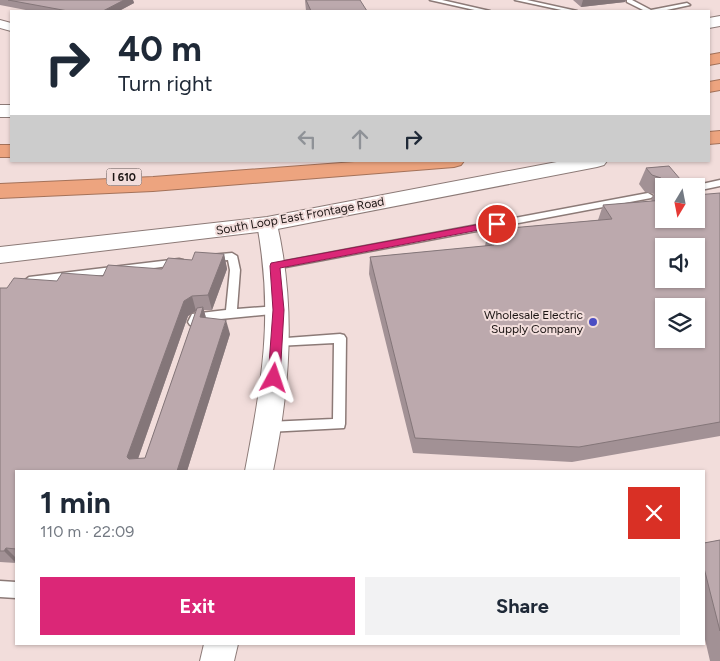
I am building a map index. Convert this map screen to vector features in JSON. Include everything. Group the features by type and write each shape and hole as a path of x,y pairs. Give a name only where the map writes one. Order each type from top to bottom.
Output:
{"highway":[{"name":"I 610","path":"0,190 167,173 241,162"},
{"path":"0,190 153,184 441,162"}],"main road":[{"name":"South Loop East Frontage Road","path":"0,255 268,224 592,162"}],"street":[{"path":"259,470 268,427 277,342 278,310 275,266 268,224"},
{"path":"217,661 221,645"}],"lane":[{"path":"433,0 482,10"},
{"path":"518,0 569,10"},
{"path":"629,1 647,10"},
{"path":"660,10 687,5"},
{"path":"705,186 720,183"},
{"path":"275,266 648,196"},
{"path":"22,282 232,256 236,270 231,313"},
{"path":"190,334 196,317 278,310"},
{"path":"268,427 339,424 340,338 277,342"},
{"path":"0,589 15,590"}],"building":[{"path":"8,0 124,0 105,10 63,10"},
{"path":"306,0 360,0 366,10 311,10"},
{"path":"669,166 679,178 661,178 652,175 646,168"},
{"path":"720,193 720,422 579,447 415,438 370,257 494,245 488,230 612,219 603,205 655,201 655,228 705,228 705,194"},
{"path":"195,252 224,254 208,295 192,296 184,301 127,457 129,459 145,458 197,308 203,307 200,317 226,320 177,470 15,470 15,549 6,548 4,551 0,551 0,288 7,288 14,278 57,281 62,273 103,276 108,265 162,269 168,258 192,260"},
{"path":"720,540 720,631 705,572 705,543"}],"place":[{"name":"Wholesale Electric Supply Company","path":"593,322"}],"route":[{"path":"274,378 278,310 275,266 497,224"}]}
